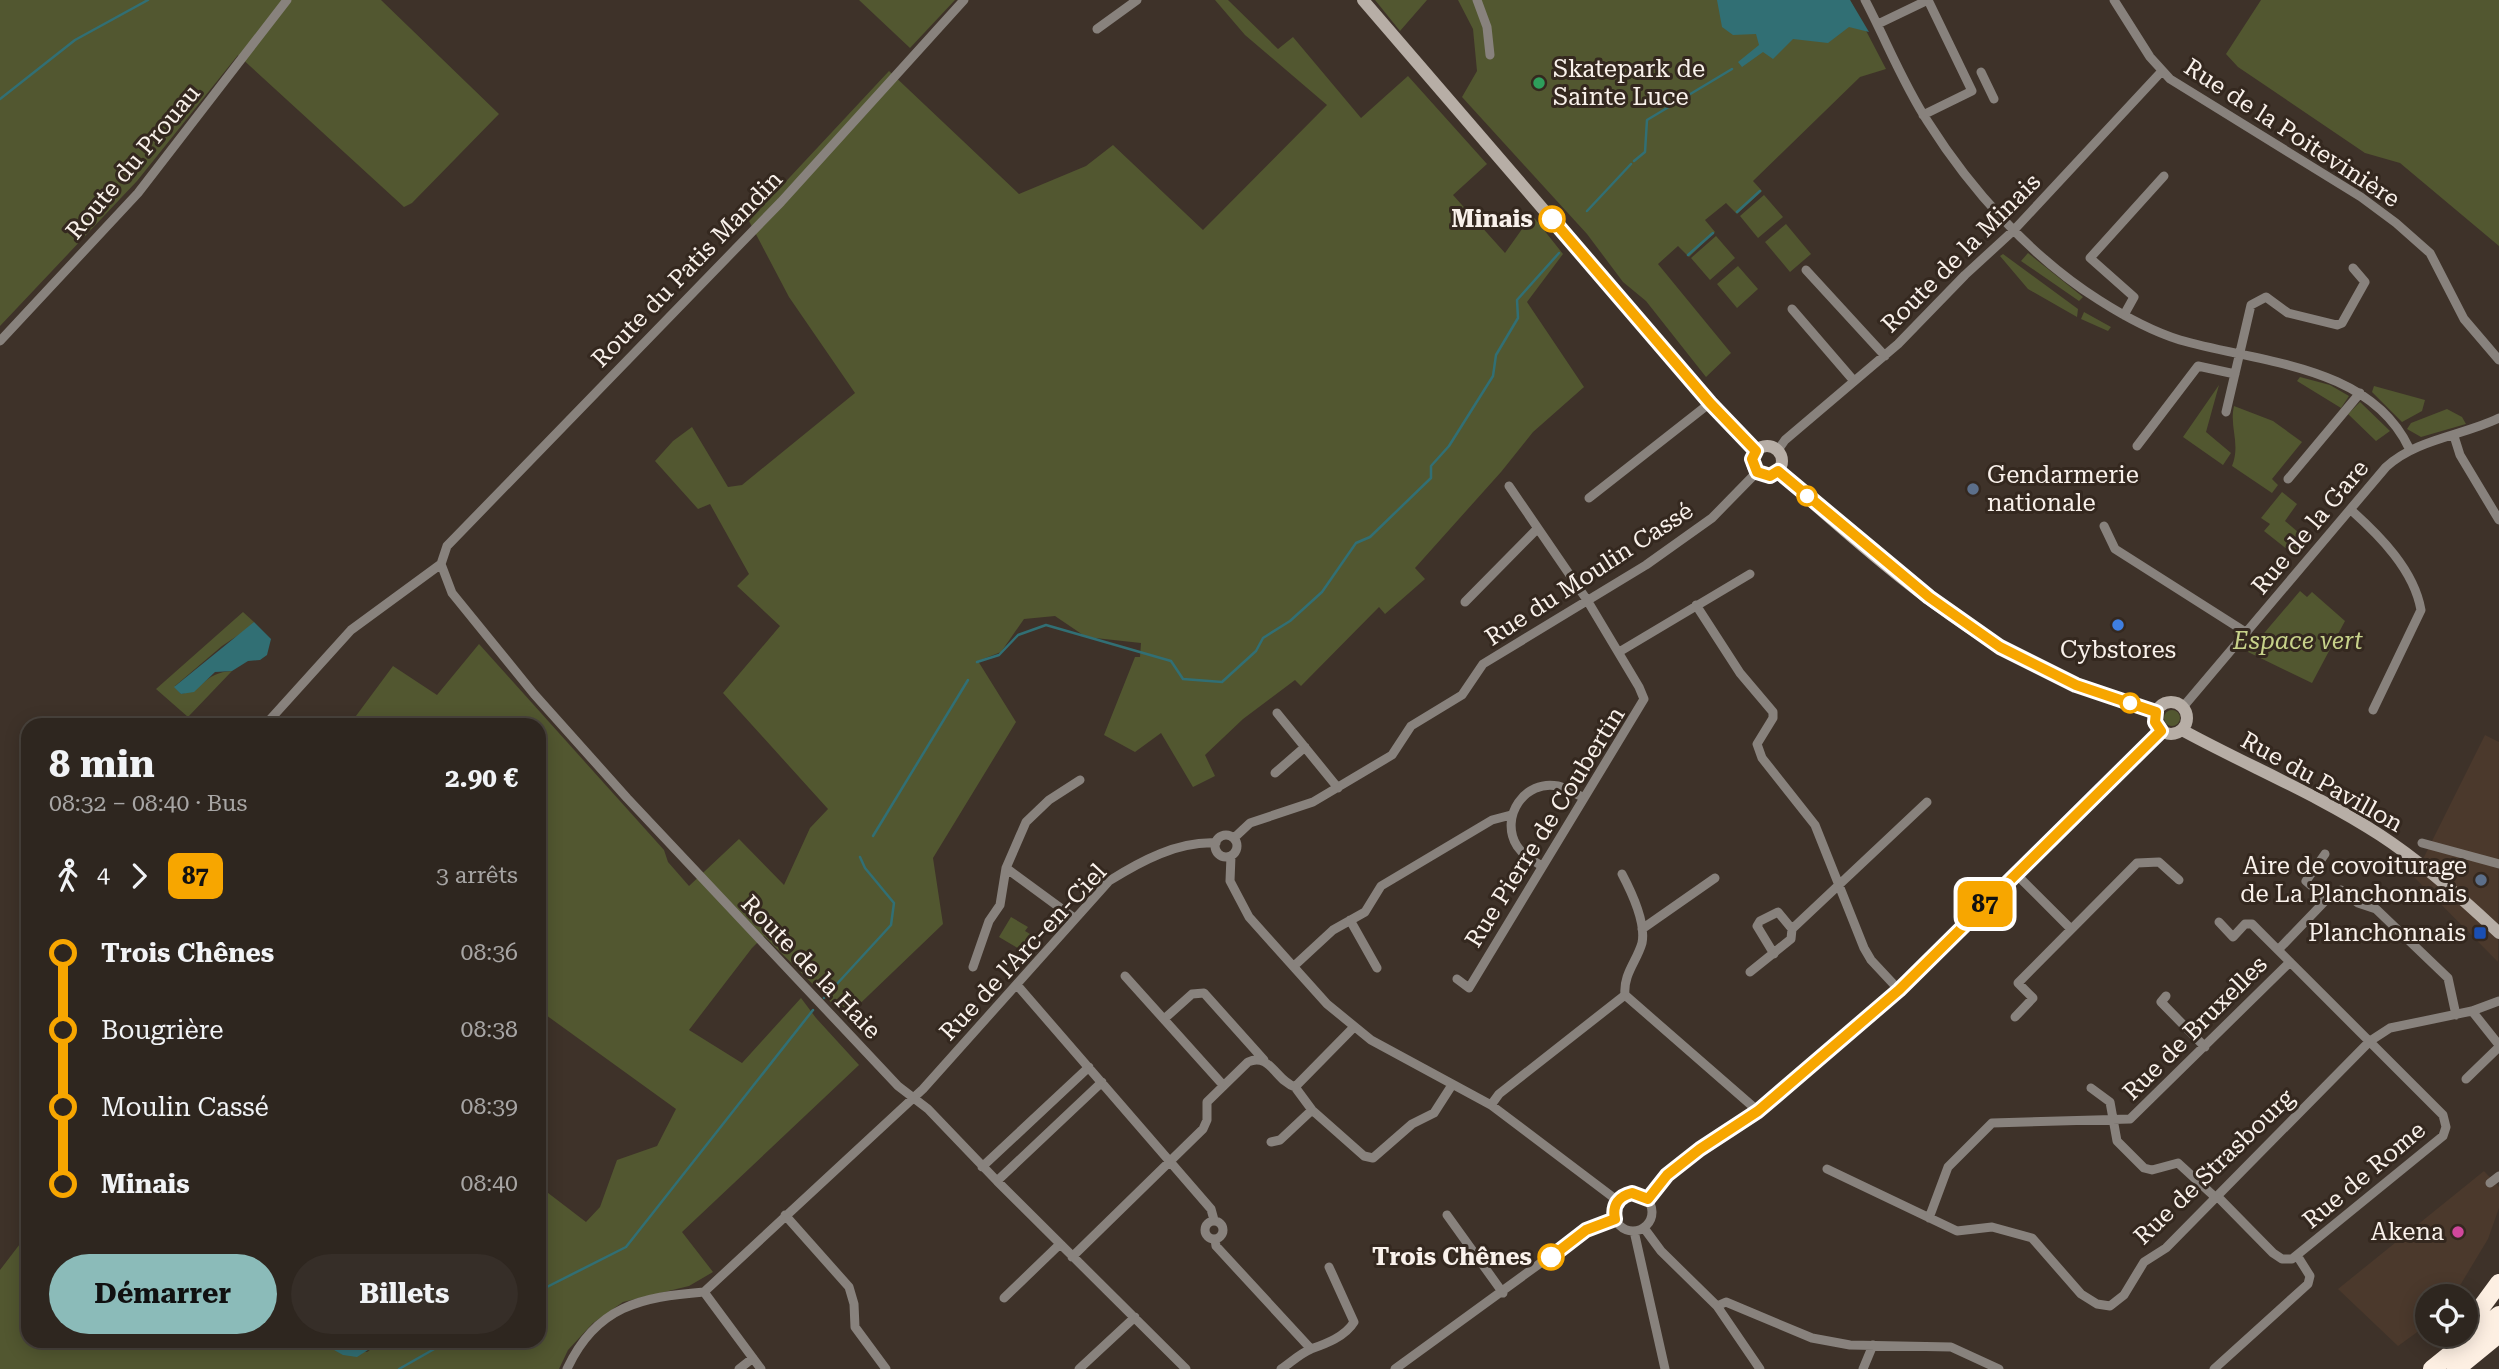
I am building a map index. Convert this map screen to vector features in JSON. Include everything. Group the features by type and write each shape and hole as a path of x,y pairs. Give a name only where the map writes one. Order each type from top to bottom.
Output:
{"highway":[{"path":"2478,1312 2499,1283"},
{"path":"2432,1369 2499,1315"},
{"path":"2456,1369 2499,1334"},
{"path":"2419,1369 2444,1347"}],"street":[{"name":"Route du Prouau","path":"0,341 138,193 286,0"},
{"name":"Route du Patis Mandin","path":"441,564 447,546 771,211 964,0"},
{"path":"1097,29 1137,0"},
{"path":"1363,0 1710,403 1756,451"},
{"path":"1477,0 1487,27 1490,55"},
{"path":"1865,0 1923,115 1950,156 2014,230 2072,280 2124,315 2177,339 2327,377 2360,393 2395,423 2409,449"},
{"path":"1878,24 1928,0 1972,91"},
{"path":"2114,0 2162,71"},
{"name":"Route de la Minais","path":"1778,450 1785,440 1885,356 2014,230 2162,71"},
{"name":"Rue de la Poitevinière","path":"2162,71 2361,197 2396,223 2430,253 2464,319 2499,360"},
{"path":"1981,72 1994,99"},
{"path":"1923,115 1987,85"},
{"path":"2124,315 2134,297 2090,258 2164,176"},
{"path":"2226,412 2251,305 2266,297 2288,313 2337,325 2342,323 2365,282 2353,268"},
{"path":"1806,270 1885,356"},
{"path":"1792,309 1854,381"},
{"path":"2137,446 2198,366 2235,374"},
{"path":"2288,479 2360,393"},
{"path":"1589,498 1710,403"},
{"name":"Rue de la Gare","path":"2183,707 2386,467 2409,449 2454,436 2499,418"},
{"path":"2454,436 2460,455 2499,520"},
{"path":"1765,446 1778,450 1782,463 1778,471 1770,476 1757,472 1752,459 1756,451 1765,446"},
{"path":"1778,471 1929,597 2000,647 2076,685 2156,712"},
{"name":"Rue du Moulin Cassé","path":"1234,838 1250,823 1313,802 1392,755 1412,726 1462,695 1483,664 1642,568 1712,518 1757,472"},
{"name":"Rue Pierre de Coubertin","path":"1457,979 1469,988 1583,797 1643,704 1642,692 1619,652 1509,486"},
{"path":"2351,510 2383,538 2418,597 2421,610 2373,710"},
{"path":"2104,526 2115,549 2247,633"},
{"path":"1465,602 1537,529"},
{"path":"271,718 351,630 441,564"},
{"name":"Route de la Haie","path":"441,564 452,593 534,694 740,922 913,1099 928,1109 982,1167 1186,1369"},
{"path":"1619,652 1750,575"},
{"path":"1696,605 1740,673 1773,712 1773,718 1757,744 1762,758 1815,825 1871,960 1899,990"},
{"path":"2170,702 2183,707 2187,721 2182,730 2169,735 2161,731 2155,722 2156,712 2162,705 2170,702"},
{"path":"1277,713 1338,788"},
{"name":"Rue du Pavillon","path":"2182,730 2281,779 2377,832 2428,870 2499,933"},
{"path":"1648,1199 1667,1175 1758,1111 1899,990 2161,731"},
{"path":"1275,773 1306,747"},
{"path":"973,967 989,921 1000,905 1006,868 1026,822 1049,800 1080,780"},
{"path":"1542,866 1518,848 1512,835 1511,815 1520,799 1545,785 1559,786 1583,797"},
{"path":"1791,929 1927,802"},
{"path":"1294,966 1333,930 1365,912 1381,886 1492,820 1511,815"},
{"path":"1231,856 1220,855 1216,843 1223,836 1234,838 1237,848 1231,856 1228,873 1236,895 1249,916 1327,1004 1354,1027 1409,1063 1491,1105 1618,1201"},
{"name":"Rue de l'Arc-en-Ciel","path":"704,1293 913,1099 1109,881 1130,867 1194,842 1216,843"},
{"path":"2422,843 2499,864"},
{"path":"2325,854 2306,880 2327,899"},
{"path":"2015,1017 2034,998 2018,983 2137,863 2159,862 2179,880"},
{"path":"1006,868 1074,918"},
{"path":"1622,874 1642,929 1642,943 1624,984 1625,995 1758,1111"},
{"path":"2016,874 2071,929"},
{"path":"1642,929 1715,878"},
{"path":"2278,950 2327,899 2341,890 2358,903 2376,909 2448,978 2455,1015"},
{"path":"1750,972 1774,954 1791,939 1791,929 1778,912 1760,920 1757,926 1774,954"},
{"path":"1350,920 1377,968"},
{"path":"2219,922 2232,937 2245,924 2252,924 2370,1041"},
{"name":"Rue de Bruxelles","path":"1929,1217 1948,1167 1992,1123 2130,1119 2290,962"},
{"path":"1125,976 1223,1085"},
{"path":"1017,985 1211,1209 1214,1220 1208,1222 1205,1230 1207,1236 1215,1239 1216,1246 1311,1349"},
{"path":"1164,1019 1192,994 1205,993 1285,1082 1295,1087 1312,1110 1364,1156 1373,1158 1412,1124 1434,1113 1452,1085"},
{"path":"1491,1105 1499,1094 1625,995"},
{"path":"2166,996 2161,1002 2205,1047"},
{"name":"Rue de Strasbourg","path":"1929,1217 1957,1231 1992,1227 2032,1238 2081,1294 2097,1304 2110,1306 2124,1295 2144,1262 2165,1248 2370,1041 2390,1028 2472,1011 2499,1001"},
{"path":"2466,1079 2499,1046 2472,1011"},
{"path":"1295,1087 1354,1027"},
{"name":"Rue de Rome","path":"2113,1120 2117,1141 2144,1168 2152,1170 2178,1163 2273,1253 2282,1259 2298,1257 2443,1136 2446,1126 2443,1115 2370,1041"},
{"path":"1072,1257 1203,1129 1207,1120 1207,1102 1223,1085 1248,1062 1256,1059 1265,1061"},
{"path":"982,1167 1089,1067"},
{"path":"996,1181 1102,1082"},
{"path":"2091,1088 2110,1102 2113,1120"},
{"path":"1271,1142 1280,1140 1312,1110"},
{"path":"1827,1169 1929,1217"},
{"path":"2490,1182 2499,1175"},
{"path":"1618,1201 1632,1193 1648,1199"},
{"path":"1615,1219 1622,1227 1634,1231 1644,1228 1652,1215 1648,1199"},
{"path":"1615,1219 1618,1201"},
{"path":"786,1215 849,1287 854,1304 855,1327 886,1369"},
{"path":"1447,1215 1503,1293"},
{"path":"1395,1369 1586,1230 1615,1219"},
{"path":"1644,1228 1661,1251 1717,1306 1760,1369"},
{"path":"1634,1231 1665,1369"},
{"path":"1004,1298 1060,1244"},
{"path":"2214,1369 2308,1284 2310,1276 2298,1257"},
{"path":"1281,1369 1311,1349 1319,1348 1350,1328 1354,1322 1329,1267"},
{"path":"567,1369 591,1330 618,1310 645,1299 704,1293 761,1369"},
{"path":"1717,1306 1726,1302 1812,1338 1850,1345 1951,1347 2000,1369"},
{"path":"1079,1369 1135,1317"},
{"path":"1863,1369 1873,1345"},
{"path":"739,1369 753,1358"}],"shaded area":[{"path":"2485,735 2499,742 2498,962 2414,877"},
{"path":"2484,1171 2499,1187 2499,1208 2488,1239 2461,1284 2415,1284 2415,1334 2398,1346 2338,1289"}],"green space":[{"path":"0,0 381,0 499,114 412,203 404,207 238,55 137,181 0,326"},
{"path":"859,0 955,0 910,48"},
{"path":"1215,0 1228,0 1278,49 1293,37 1361,118 1408,76 1487,164 1453,195 1505,253 1532,215 1563,254 1527,302 1584,387 1533,432 1415,568 1425,579 1385,614 1379,607 1301,686 1295,680 1243,719 1205,755 1215,776 1193,787 1161,733 1135,752 1104,735 1135,657 1140,657 1141,643 1086,637 1055,616 1024,619 1001,652 978,661 1016,722 933,858 943,924 846,1017 764,936 689,1030 742,1063 801,998 859,1065 682,1232 713,1272 689,1286 623,1302 593,1323 568,1350 559,1369 0,1369 0,1270 21,1243 21,1348 349,1348 367,1352 372,1348 546,1348 546,1191 586,1222 600,1207 617,1160 657,1146 676,1109 546,1015 546,719 664,850 668,862 689,886 739,839 784,885 810,828 828,809 723,693 780,626 737,586 749,574 710,504 698,509 655,461 673,441 692,427 728,487 742,485 855,393 789,297 749,221 889,71 1019,194 1086,166 1113,145 1203,230 1327,105 1245,35"},
{"path":"1375,0 1427,0 1400,31"},
{"path":"1458,0 1850,0 1886,69 1860,77 1753,181 1762,191 1737,214 1726,203 1705,220 1715,232 1689,257 1678,246 1658,264 1731,353 1706,377 1646,301 1623,282 1587,234 1462,97 1477,71 1473,29"},
{"path":"2261,0 2499,0 2499,246 2400,163 2365,153 2238,67 2226,54"},
{"path":"1764,195 1783,217 1758,238 1740,216"},
{"path":"1786,224 1811,254 1790,272 1765,242"},
{"path":"1716,236 1735,258 1710,280 1691,258"},
{"path":"2028,253 2083,297 2079,301 2021,261"},
{"path":"2003,254 2078,309 2077,317 2028,289 2000,256"},
{"path":"1738,266 1758,289 1737,308 1717,284"},
{"path":"2084,312 2111,327 2108,331 2081,319"},
{"path":"2300,377 2330,385 2349,396 2341,408 2297,381"},
{"path":"2219,385 2206,432 2231,453 2223,465 2183,437"},
{"path":"2374,386 2425,400 2422,411 2402,422 2372,392"},
{"path":"2360,402 2390,431 2376,441 2348,414"},
{"path":"2234,406 2273,421 2302,442 2272,479 2278,485 2272,493 2232,466 2235,450"},
{"path":"2447,409 2462,417 2466,424 2421,437 2407,429 2411,423"},
{"path":"2282,492 2297,504 2285,521 2306,539 2293,554 2264,531 2270,524 2261,518"},
{"name":"Espace vert","path":"2300,591 2307,597 2312,592 2345,621 2312,683 2248,652"},
{"path":"243,612 254,622 252,626 222,646 175,686 181,694 189,692 215,675 232,671 188,717 156,689"},
{"path":"479,644 545,718 354,718 393,666 437,695"},
{"path":"2172,710 2178,712 2178,724 2172,726 2166,724 2164,718 2166,712"},
{"path":"1011,917 1028,927 1025,931 1030,934 1021,950 999,937"}],"water":[{"path":"1717,0 1850,0 1869,32 1849,27 1828,43 1793,39 1773,59 1763,52 1742,67 1738,62 1759,45 1756,34 1733,35 1722,27"},
{"path":"254,622 271,639 267,655 260,660 248,661 232,671 215,672 194,692 181,694 174,687"},
{"path":"330,1348 371,1348 357,1357 343,1355"}],"waterway":[{"path":"0,99 75,40 148,0"},
{"path":"1634,161 1645,152 1647,120 1732,69"},
{"path":"1587,211 1631,164"},
{"path":"1737,212 1760,191"},
{"path":"1688,255 1713,233"},
{"path":"977,662 999,655 1018,635 1046,625 1171,661 1183,679 1222,682 1256,651 1263,638 1290,621 1322,592 1356,543 1370,537 1431,478 1431,466 1449,446 1493,376 1496,355 1518,318 1517,300 1559,253"},
{"path":"873,836 968,680"},
{"path":"824,998 891,925 894,903 865,868 860,857"},
{"path":"546,1287 626,1247 813,1010"},
{"path":"399,1369 436,1348"}],"bus line":[{"name":"87","path":"1551,1257 1586,1230 1615,1219 1616,1203 1626,1194 1643,1195 1648,1199 1667,1175 1700,1149 1758,1111 1899,990 2161,731 2155,722 2156,712 2076,685 2028,663 1978,633 1892,568 1778,471 1770,476 1760,475 1754,468 1752,459 1756,451 1710,403 1552,219"}],"place":[{"name":"Skatepark de Sainte Luce","path":"1539,83"},
{"name":"Minais","path":"1552,219"},
{"name":"Gendarmerie nationale","path":"1973,489"},
{"name":"Cybstores","path":"2118,625"},
{"name":"Aire de covoiturage de La Planchonnais","path":"2481,880"},
{"name":"Planchonnais","path":"2480,933"},
{"name":"Akena","path":"2458,1232"},
{"name":"Trois Chênes","path":"1551,1257"}]}
